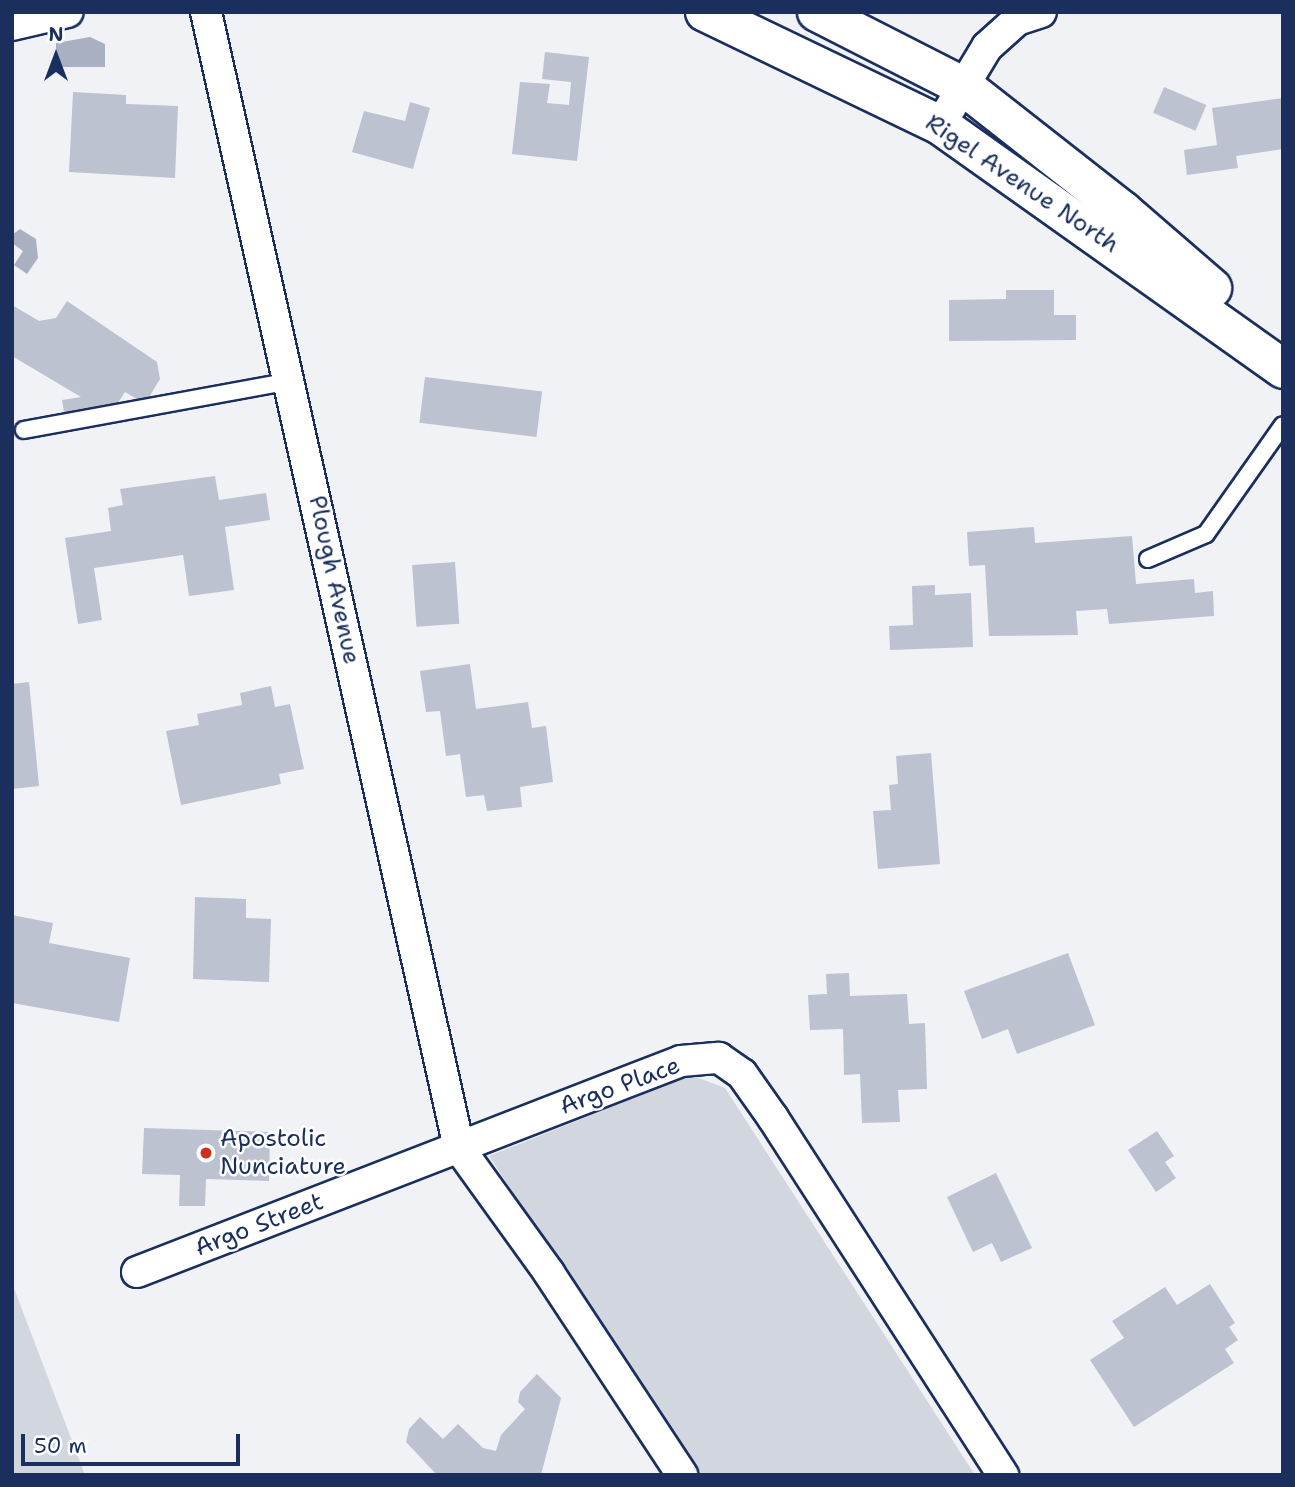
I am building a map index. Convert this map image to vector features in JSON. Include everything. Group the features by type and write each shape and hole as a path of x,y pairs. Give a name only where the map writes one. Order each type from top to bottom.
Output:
{"main road":[{"name":"Rigel Avenue North","path":"705,12 759,19 838,75 940,125 1283,369"},
{"path":"800,12 806,36 838,75"},
{"name":"Rigel Avenue North","path":"817,12 966,88 1283,344"}],"street":[{"path":"12,25 68,12"},
{"name":"Plough Avenue","path":"206,12 291,382 459,1148"},
{"path":"940,125 966,88 987,47 1017,20 1041,12"},
{"name":"Argo Place","path":"459,1148 681,1061 719,1058 729,1064 773,1118 1003,1475"},
{"path":"459,1148 549,1273 682,1475"},
{"name":"Argo Street","path":"137,1272 459,1148"}],"lane":[{"path":"24,430 291,382"},
{"path":"1148,559 1206,534 1283,425"}],"shaded area":[{"path":"691,1075 725,1088 975,1475 697,1475 489,1156"},
{"path":"12,1283 85,1475 12,1475"}],"water":[{"path":"90,37 105,44 105,67 56,67 56,43"},
{"path":"20,229 36,239 38,258 27,274 14,265 23,251 12,243 12,235"}],"building":[{"path":"545,52 589,57 577,161 512,154 520,82 550,84 547,103 569,105 571,82 542,79"},
{"path":"1164,87 1206,105 1195,131 1153,113"},
{"path":"73,92 126,95 126,104 178,106 175,178 69,172"},
{"path":"1283,98 1283,149 1236,156 1238,168 1187,175 1184,150 1217,145 1212,108"},
{"path":"410,102 430,108 413,169 352,152 364,111 405,121"},
{"path":"1006,290 1054,290 1054,315 1076,315 1076,340 949,341 949,300 1006,299"},
{"path":"67,301 157,362 160,379 145,404 125,392 112,412 65,419 62,400 81,397 12,356 12,305 39,321 56,318"},
{"path":"425,377 542,391 537,437 419,423"},
{"path":"215,476 219,500 266,493 270,520 225,527 234,590 189,596 183,555 94,568 102,620 78,624 65,538 111,531 108,508 123,505 120,489"},
{"path":"1034,527 1035,543 1132,536 1136,584 1194,579 1195,593 1213,591 1214,616 1109,624 1107,609 1076,611 1078,635 989,636 985,565 969,566 967,532"},
{"path":"455,562 459,624 416,627 412,565"},
{"path":"935,585 935,595 971,593 973,647 890,650 889,626 913,625 912,586"},
{"path":"470,664 476,709 528,702 532,728 546,726 553,782 520,787 522,807 487,811 484,795 466,797 460,754 446,756 440,711 426,712 420,671"},
{"path":"29,682 39,786 12,789 12,684"},
{"path":"271,686 275,707 290,704 304,769 279,774 281,784 181,805 166,731 199,725 197,714 242,705 240,693"},
{"path":"931,753 940,864 878,869 873,811 891,810 889,785 898,784 896,756"},
{"path":"195,897 246,899 246,918 271,919 269,982 193,979"},
{"path":"12,915 53,923 49,943 130,958 119,1022 12,1003"},
{"path":"1068,953 1095,1025 1017,1054 1008,1029 982,1039 964,991"},
{"path":"849,973 850,996 907,994 909,1024 925,1023 927,1089 898,1090 900,1122 862,1123 860,1074 844,1075 843,1029 810,1030 808,995 827,994 826,974"},
{"name":"Apostolic Nunciature","path":"144,1128 270,1132 269,1181 206,1179 205,1206 179,1206 180,1175 142,1174"},
{"path":"1157,1131 1174,1156 1165,1162 1176,1178 1156,1192 1128,1150"},
{"path":"996,1173 1032,1248 1001,1262 992,1243 973,1252 947,1197"},
{"path":"1210,1284 1235,1323 1229,1327 1238,1340 1225,1349 1234,1363 1134,1427 1090,1360 1124,1338 1112,1321 1165,1287 1177,1305"},
{"path":"537,1374 561,1398 541,1475 437,1475 406,1442 409,1429 420,1417 443,1439 458,1424 483,1448 496,1451 501,1435 525,1409 518,1402 520,1392"}],"place":[{"name":"Apostolic Nunciature","path":"206,1153"}]}
